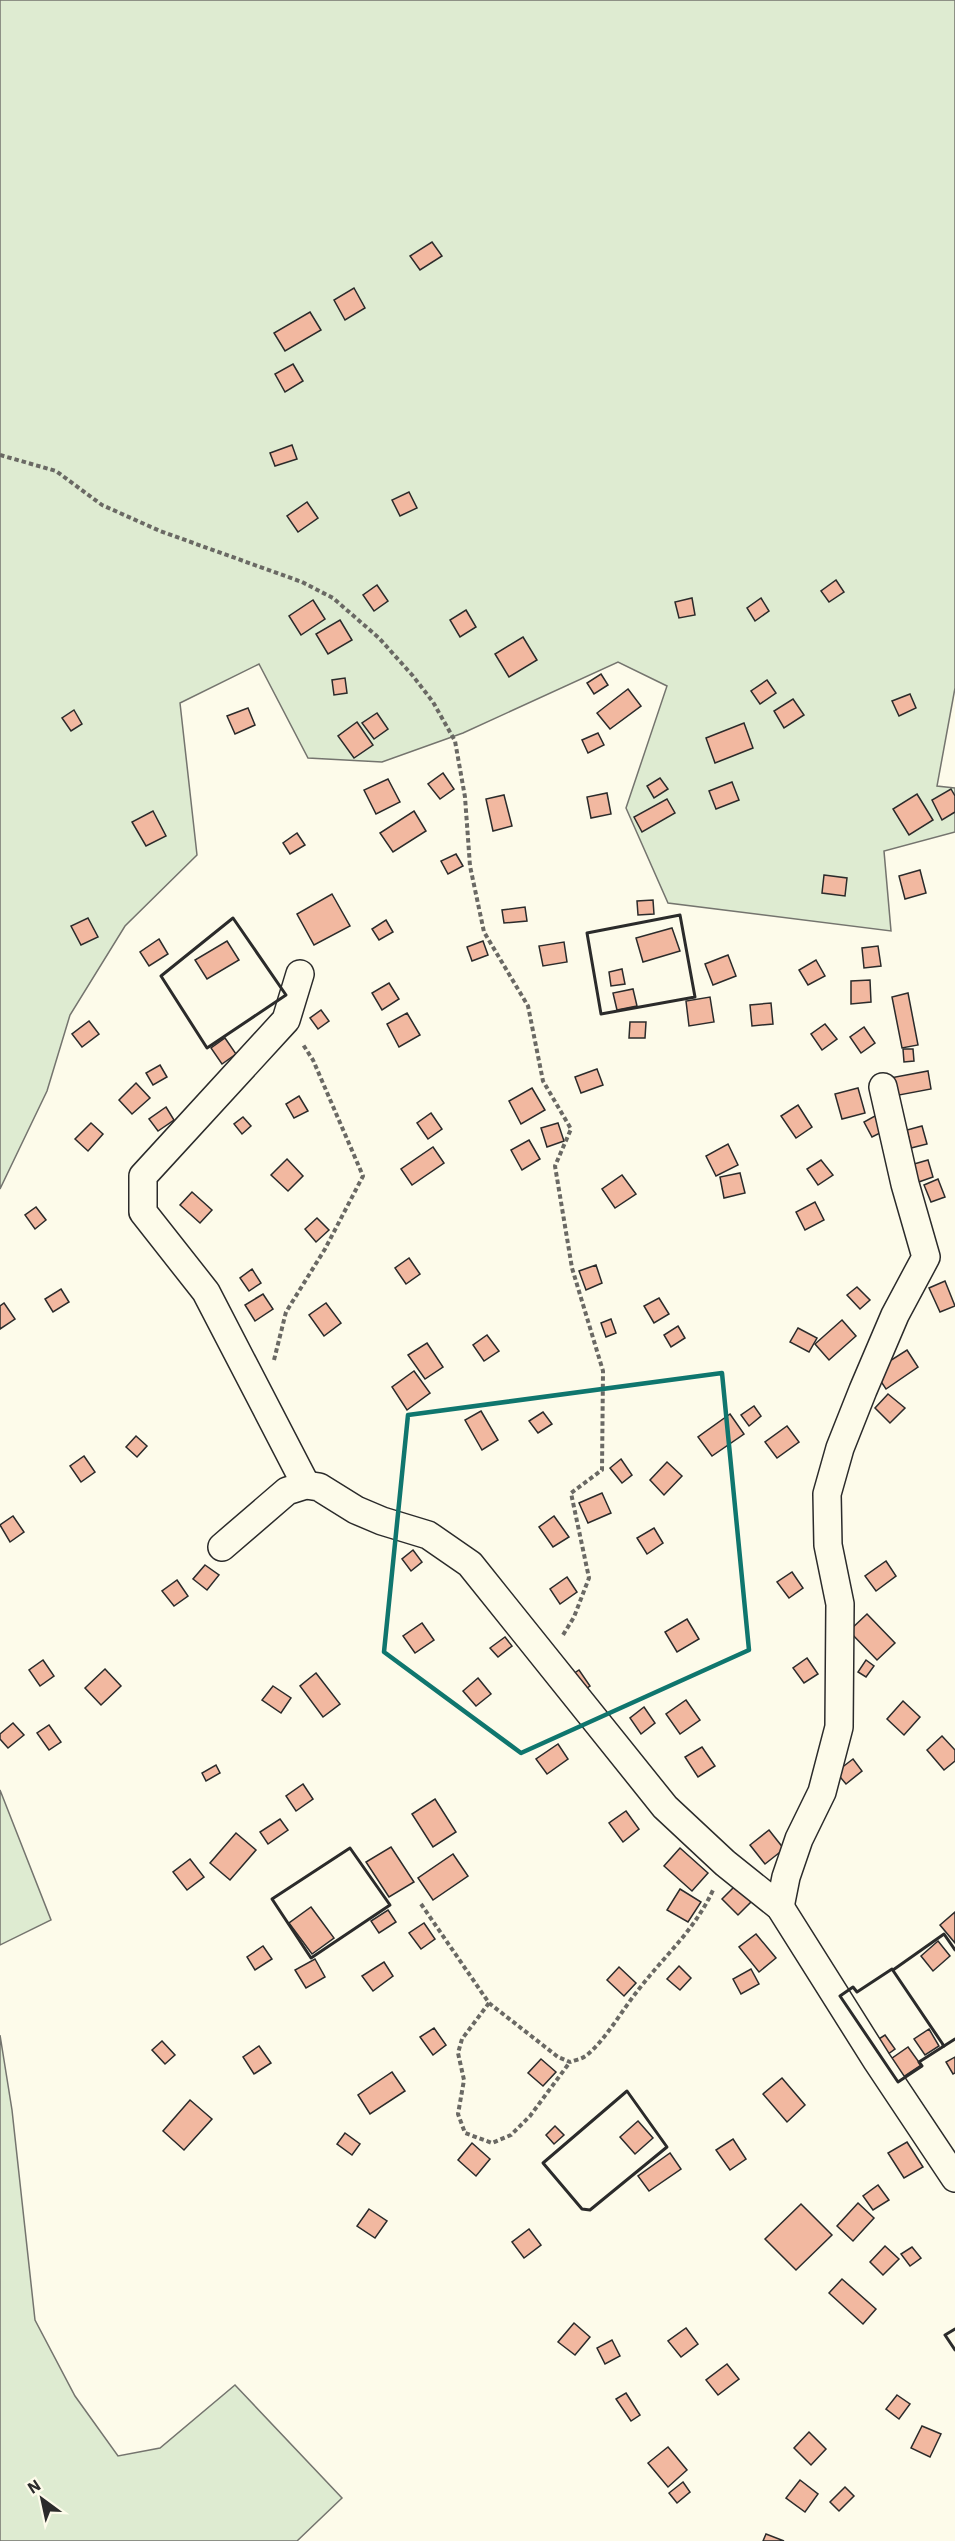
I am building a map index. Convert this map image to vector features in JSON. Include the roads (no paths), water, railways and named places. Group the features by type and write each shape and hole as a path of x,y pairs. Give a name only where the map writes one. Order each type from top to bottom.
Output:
{"street":[{"path":"300,974 286,1020 143,1176 143,1212 206,1292 306,1485"},
{"path":"780,1907 786,1877 799,1839 822,1792 839,1727 840,1604 828,1545 827,1494 840,1448 863,1390 896,1315 926,1257 905,1184 883,1087"},
{"path":"222,1547 287,1491 306,1485 319,1487 356,1510 382,1521 428,1535 470,1564 664,1807 725,1863 780,1907 877,2061 955,2178"}]}
